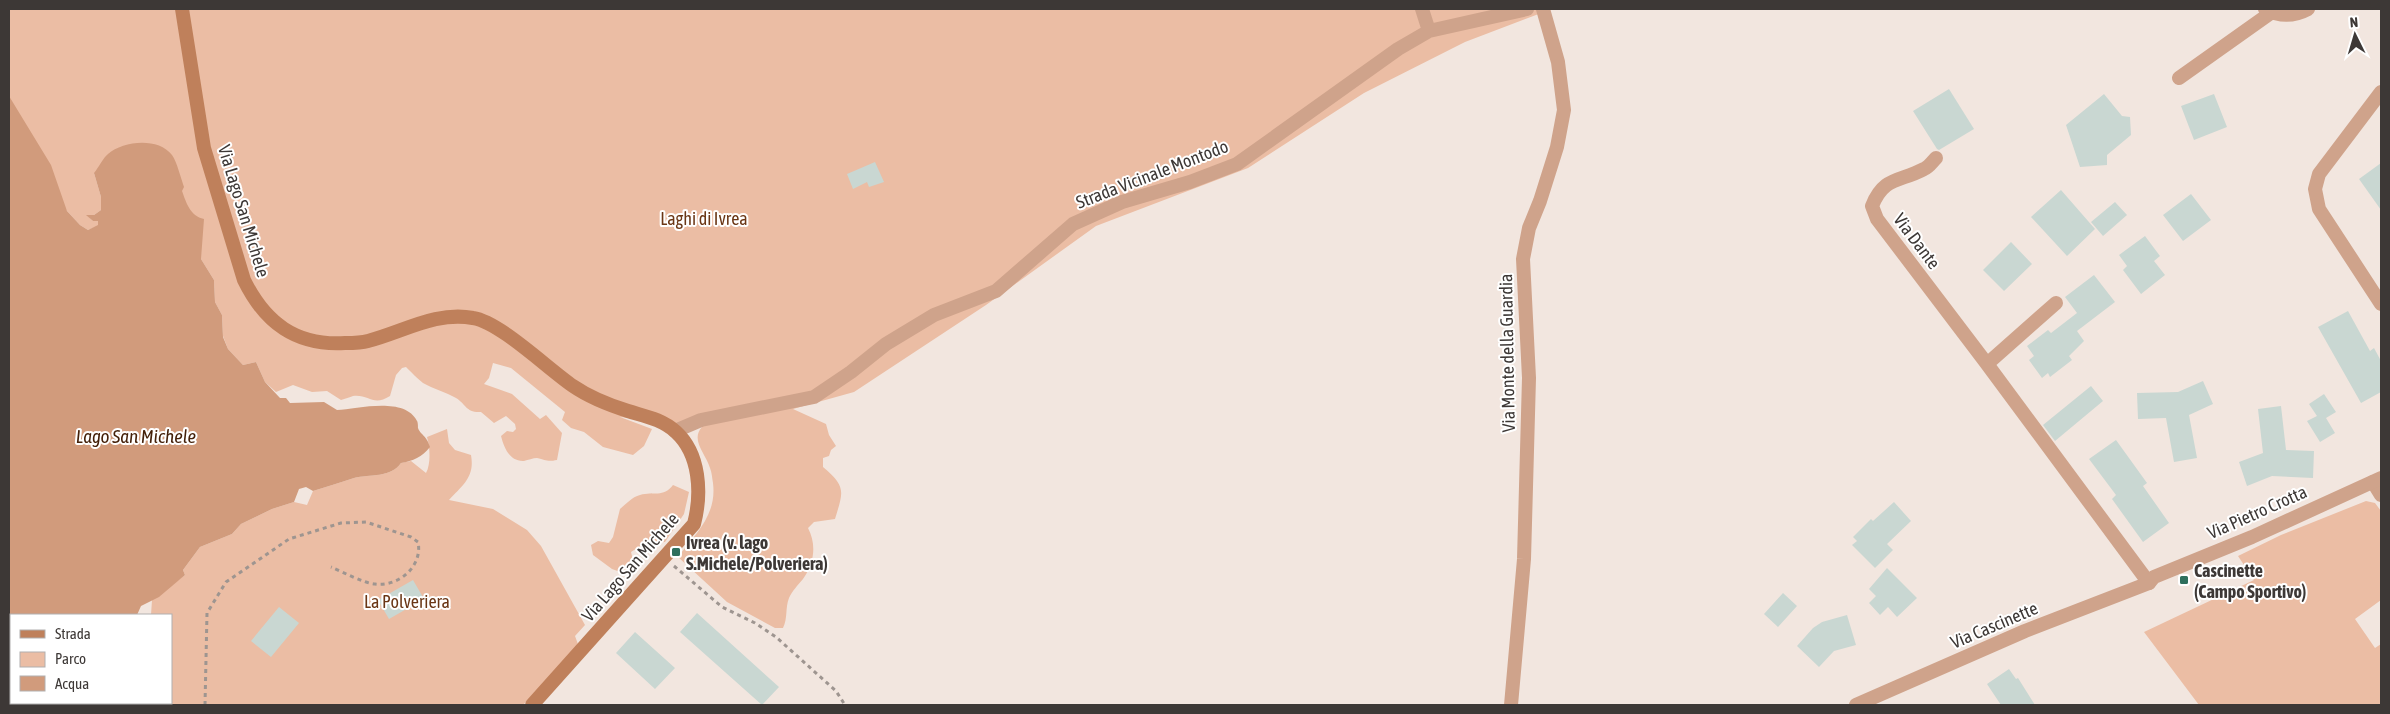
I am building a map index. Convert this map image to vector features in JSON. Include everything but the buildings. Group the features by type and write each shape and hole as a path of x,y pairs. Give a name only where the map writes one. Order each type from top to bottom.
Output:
{"main road":[{"name":"Via Lago San Michele","path":"182,9 204,148 244,280 253,300 268,318 292,334 314,342 334,344 366,342 430,320 449,317 474,318 494,325 574,387 600,401 654,418 675,431 687,446 695,465 698,507 694,524 532,705"}],"street":[{"path":"1422,9 1429,31"},
{"name":"Strada Vicinale Montodo","path":"675,431 701,420 814,397 851,372 886,344 934,315 996,291 1073,224 1122,202 1190,182 1237,164 1398,49 1429,31 1527,9"},
{"name":"Via Monte della Guardia","path":"1512,705 1524,559 1529,378 1523,258 1529,228 1540,201 1557,147 1564,110 1558,62 1543,9"},
{"path":"2179,78 2268,11 2282,16 2300,13 2308,9"},
{"path":"2381,92 2319,174 2315,189 2319,209 2381,304"},
{"name":"Via Dante","path":"1936,158 1925,169 1898,178 1877,193 1872,206 1878,219 2149,582"},
{"path":"1987,364 2056,303"},
{"path":"2377,480 2381,494"},
{"name":"Via Pietro Crotta","path":"2149,582 2154,577 2252,537 2377,480"},
{"name":"Via Cascinette","path":"1856,705 2025,631 2149,582"}],"path":[{"path":"205,705 207,613 226,582 288,540 341,523 366,522 411,537 418,542 420,552 417,564 406,574 394,581 375,584 331,567"},
{"path":"664,557 722,607 755,623 776,637 836,691 845,705"}],"green space":[{"name":"Laghi di Ivrea","path":"9,9 1552,9 1465,42 1364,93 1248,168 1096,226 986,305 854,392 793,409 826,424 829,435 836,446 831,450 829,456 823,458 823,467 836,480 841,490 841,496 835,519 814,522 808,528 813,541 812,561 807,573 789,598 783,628 775,628 727,602 678,557 704,523 712,505 713,483 711,472 698,442 699,432 702,427 620,417 652,429 644,446 633,455 603,447 584,432 571,428 562,420 565,412 511,368 493,363 489,378 484,384 512,394 540,419 546,415 562,433 557,460 549,461 537,458 519,461 511,457 502,441 501,436 507,431 513,432 516,429 515,424 506,416 494,423 481,412 469,410 456,398 423,383 406,367 402,368 396,375 390,396 379,400 353,396 341,400 327,391 312,392 293,385 276,392 265,382 256,362 243,365 228,349 223,336 222,315 215,302 214,280 201,259 94,173 101,197 101,210 94,215 87,215 93,221 98,221 98,226 88,230 80,225 67,211 9,123"},
{"name":"La Polveriera","path":"447,429 449,443 455,450 471,455 472,463 467,480 449,500 493,509 527,530 541,546 585,625 575,636 579,647 523,705 130,705 172,704 172,614 151,614 152,600 185,575 183,570 200,547 232,534 241,524 272,509 294,502 307,505 313,491 354,478 380,475 392,471 401,463 411,461 426,473 429,465 427,437"},
{"path":"673,485 689,492 684,514 665,542 645,543 631,552 634,564 623,573 612,569 593,555 591,545 598,541 609,543 613,537 620,509 634,497 662,493"},
{"path":"2366,501 2375,503 2381,511 2381,600 2355,619 2375,648 2381,644 2381,705 2199,705 2144,632 2254,580 2238,556 2281,535"}],"water":[{"name":"Lago San Michele","path":"9,96 51,165 67,211 80,225 88,230 98,225 98,221 93,221 86,215 94,215 101,210 101,197 94,173 106,156 122,146 131,144 150,143 166,149 176,162 184,187 182,191 189,208 195,215 204,219 201,259 214,280 215,302 222,315 223,337 228,349 243,365 256,362 265,382 280,398 286,398 290,403 324,402 337,410 368,406 392,406 411,413 418,423 419,431 430,447 413,460 401,463 392,471 380,475 354,478 313,491 306,487 299,489 294,502 272,509 241,524 232,534 200,547 183,570 185,575 159,597 141,606 137,614 10,614 10,704 121,705 9,705"}],"place":[{"name":"Ivrea (v. lago S.Michele/Polveriera)","path":"676,552"},
{"name":"Cascinette (Campo Sportivo)","path":"2184,580"}]}
